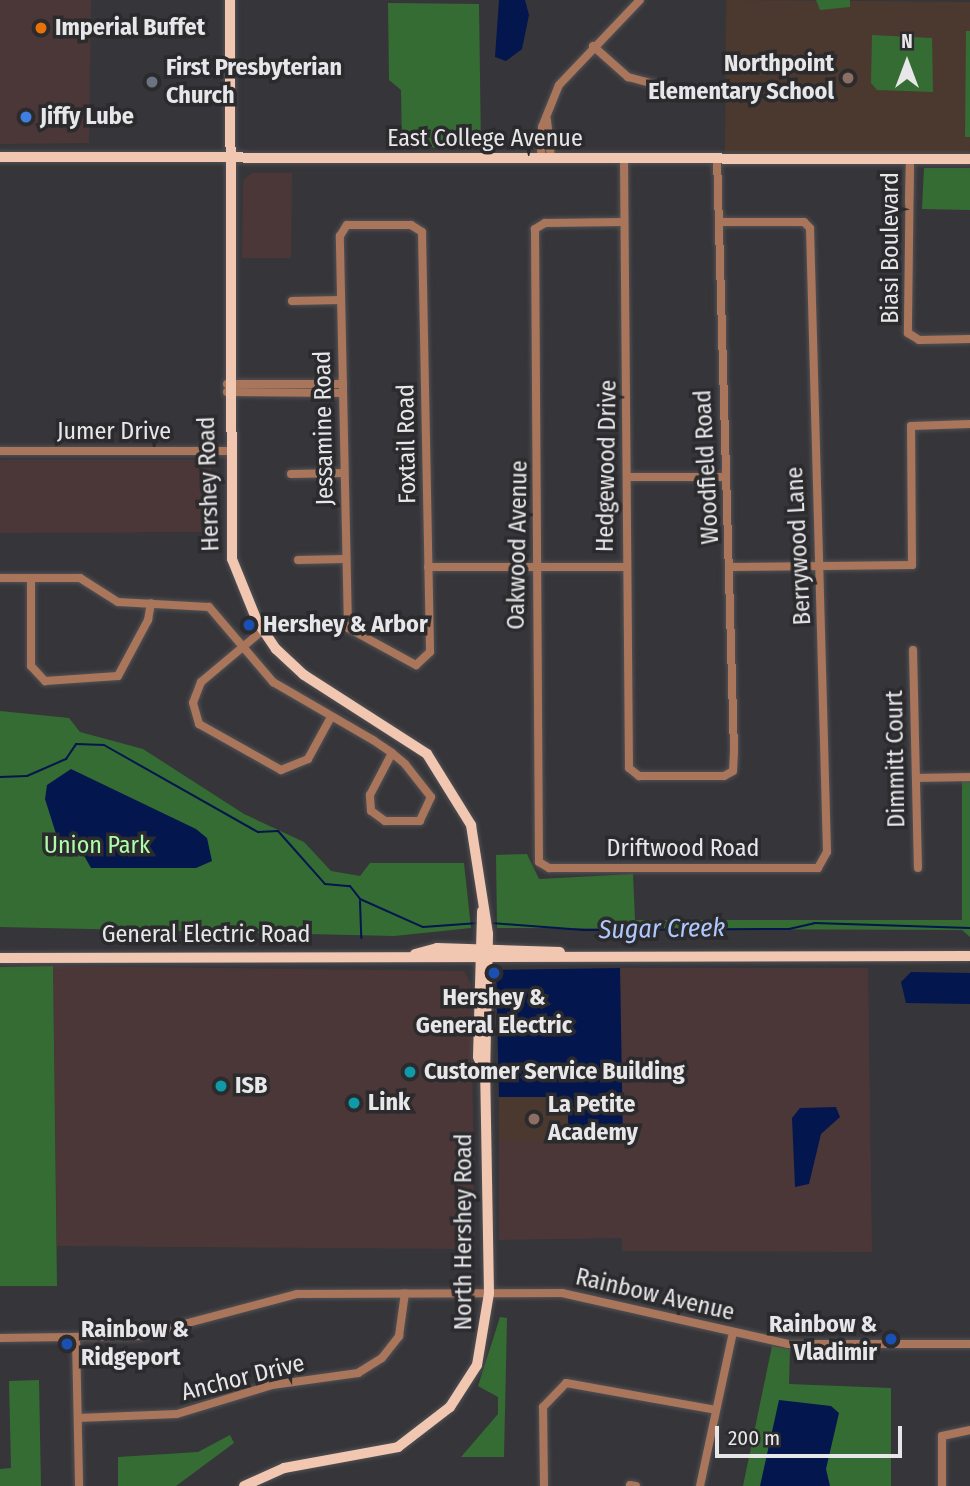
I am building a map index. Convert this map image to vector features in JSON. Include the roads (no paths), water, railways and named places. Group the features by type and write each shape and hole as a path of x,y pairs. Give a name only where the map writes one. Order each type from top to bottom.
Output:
{"main road":[{"name":"Hershey Road","path":"230,0 227,451 232,559 263,630 304,675 427,754 471,825 484,903 483,953"},
{"name":"East College Avenue","path":"0,157 229,160 970,159"},
{"name":"General Electric Road","path":"0,958 483,953 970,956"},
{"name":"North Hershey Road","path":"244,1486 284,1468 378,1455 434,1423 477,1365 489,1293 483,953"}],"street":[{"path":"546,159 547,120 559,85 593,46 640,0"},
{"path":"593,46 628,78 669,88"},
{"name":"Hedgewood Drive","path":"624,159 630,477 626,567 631,773"},
{"name":"Woodfield Road","path":"631,773 732,772 731,567 723,477 717,159"},
{"name":"Biasi Boulevard","path":"910,159 912,337 970,339"},
{"name":"Oakwood Avenue","path":"542,865 535,567 537,225 624,222"},
{"name":"Berrywood Lane","path":"719,222 808,224 822,566 824,866"},
{"name":"Jessamine Road","path":"420,229 343,228 341,300 345,559 348,628 408,662 427,659"},
{"name":"Foxtail Road","path":"420,229 428,567 427,659"},
{"path":"292,301 341,300"},
{"path":"227,388 343,389"},
{"path":"731,567 912,565 911,426 970,425"},
{"name":"Jumer Drive","path":"0,451 227,451"},
{"path":"291,474 344,473"},
{"path":"630,477 723,477"},
{"path":"298,560 345,559"},
{"path":"428,567 626,567"},
{"path":"0,578 80,578 112,600 209,607 273,682 392,752 429,792 431,809 420,821 374,816 370,795 392,752"},
{"path":"31,578 31,666 45,681 118,676 148,620 150,603"},
{"path":"263,630 240,646 196,688 193,711 204,730 268,768 288,770 308,759 331,717"},
{"name":"Dimmitt Court","path":"913,650 918,868"},
{"path":"916,778 970,777"},
{"name":"Driftwood Road","path":"542,865 824,866"},
{"name":"Rainbow Avenue","path":"0,1338 76,1338 164,1331 274,1297 405,1293 572,1293 788,1344 970,1344"},
{"name":"Anchor Drive","path":"78,1418 177,1415 272,1385 358,1373 391,1348 404,1318 405,1293"},
{"path":"700,1486 733,1332"},
{"path":"76,1338 79,1486"},
{"path":"544,1486 544,1402 566,1383 716,1410"},
{"path":"942,1486 942,1436 970,1430"}],"waterway":[{"name":"Sugar Creek","path":"0,777 27,776 66,759 76,744 104,745 258,832 278,831 325,884 350,886 360,899 423,927 479,923"},
{"name":"Sugar Creek","path":"360,901 361,938"},
{"name":"Sugar Creek","path":"491,923 584,930 789,929 814,923 970,928"}],"place":[{"name":"Imperial Buffet","path":"41,28"},
{"name":"Northpoint Elementary School","path":"848,78"},
{"name":"First Presbyterian Church","path":"152,82"},
{"name":"Jiffy Lube","path":"26,117"},
{"name":"Hershey & Arbor","path":"249,625"},
{"name":"Hershey & General Electric","path":"494,973"},
{"name":"Customer Service Building","path":"410,1072"},
{"name":"ISB","path":"221,1086"},
{"name":"Link","path":"354,1103"},
{"name":"La Petite Academy","path":"534,1119"},
{"name":"Rainbow & Vladimir","path":"891,1339"},
{"name":"Rainbow & Ridgeport","path":"67,1344"}],"park label":[{"name":"Union Park","path":"97,846"}]}
